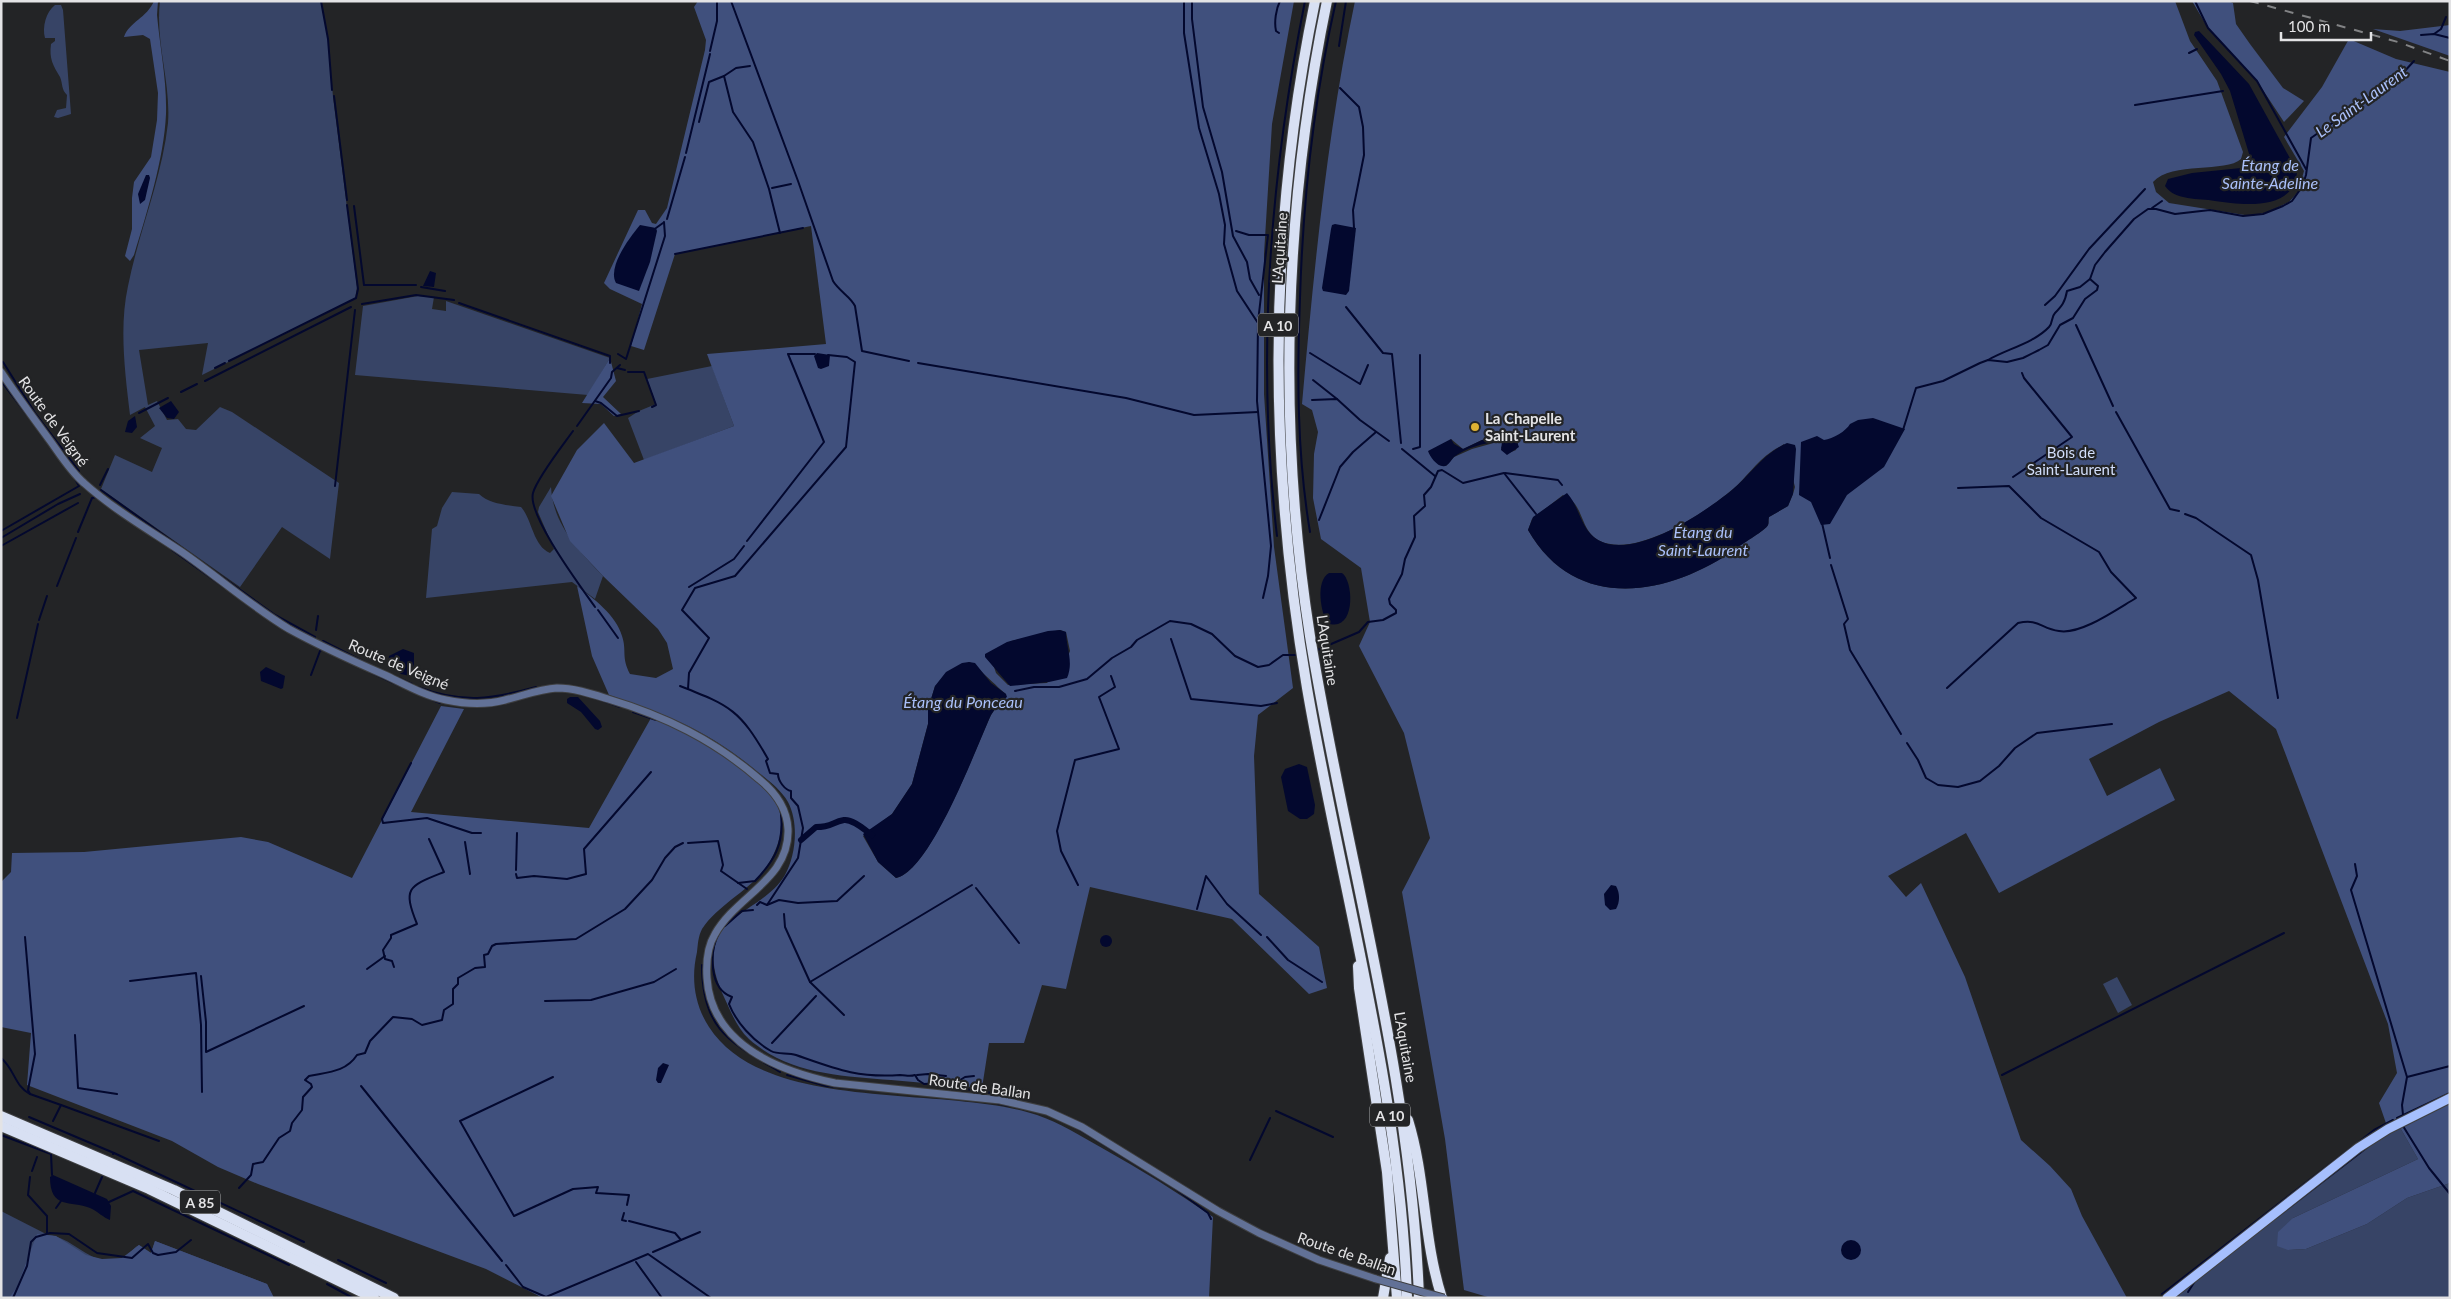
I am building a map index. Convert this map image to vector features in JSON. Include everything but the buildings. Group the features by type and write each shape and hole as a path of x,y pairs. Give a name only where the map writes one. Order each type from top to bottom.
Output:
{"highway":[{"name":"L'Aquitaine","path":"1315,1 1299,86 1288,171 1278,325 1278,418 1282,496 1302,663 1392,1126 1408,1298"},
{"name":"L'Aquitaine","path":"1327,1 1312,81 1300,172 1290,326 1290,403 1294,495 1302,580 1314,660 1398,1091 1414,1211 1420,1298"},
{"path":"1356,934 1359,988 1389,1192 1397,1298"},
{"path":"1398,1091 1413,1136 1434,1270 1443,1298"},
{"name":"A 85","path":"1,1116 174,1190 394,1298"},
{"name":"A 85","path":"1,1126 149,1189 374,1298"},
{"path":"1383,1298 1390,1259 1389,1192"}],"main road":[{"path":"2167,1298 2358,1148 2388,1129 2450,1098"}],"street":[{"name":"Route de Veigné","path":"1,372 82,482 291,630 433,697 465,703 501,702 544,690 567,689 658,715 713,743 761,780 777,798 787,821 785,852 770,878 750,896"},
{"name":"Route de Ballan","path":"750,896 724,920 714,934 707,961 708,988 716,1013 724,1027 745,1046 787,1069 820,1080 992,1098 1047,1110 1088,1130 1218,1211 1259,1234 1319,1260 1443,1298"}],"shaded area":[{"path":"160,1 321,2 328,39 333,97 357,287 355,299 202,375 208,343 139,350 148,405 157,401 167,420 178,419 186,429 196,430 220,407 232,412 339,483 330,559 282,527 240,587 101,489 115,455 152,472 162,448 140,438 155,426 145,407 130,415 123,334 128,286 161,164 168,123 167,92 160,32"},
{"path":"55,5 61,5 63,10 71,114 58,118 54,117 57,110 66,108 67,95 51,58 51,44 55,41 55,38 45,38 44,29 47,16"},
{"path":"418,296 434,297 432,309 446,311 446,301 610,358 588,395 355,375 363,306"},
{"path":"712,366 734,426 644,460 628,418 656,404 647,379"},
{"path":"551,487 556,513 568,536 603,576 595,599 572,582 426,598 432,529 437,526 442,508 452,492 479,494 493,502 521,507 536,539 544,550 550,553 554,549 538,512"},
{"path":"2117,977 2132,1005 2118,1013 2103,984"},
{"path":"2398,1124 2418,1159 2293,1218 2288,1250 2306,1249 2367,1224 2407,1198 2450,1183 2450,1298 2167,1298 2246,1236"},
{"path":"1,1211 48,1235 67,1241 93,1257 102,1260 124,1257 139,1245 151,1253 155,1241 267,1284 274,1298 1,1298"}],"green space":[{"path":"154,1 158,1 157,15 165,89 165,131 149,203 134,255 130,261 125,256 132,229 134,182 151,157 157,120 158,93 150,39 143,35 124,37 130,27 147,12"},
{"path":"698,1 1294,1 1272,124 1264,254 1264,394 1274,547 1293,688 1258,715 1254,756 1259,894 1319,947 1327,988 1309,994 1232,919 1090,887 1066,989 1042,985 1024,1043 989,1043 982,1088 854,1077 816,1071 781,1060 764,1051 745,1035 738,1025 718,983 714,969 715,946 717,939 730,922 769,893 785,875 792,858 795,839 794,819 791,810 781,792 735,754 718,743 685,724 609,695 592,656 577,586 615,621 622,636 626,663 630,674 656,678 673,669 667,643 658,629 570,541 551,496 577,450 604,423 634,463 734,426 707,354 826,344 811,226 675,254 644,350 631,346 642,304 610,289 604,283 638,210 645,210 652,223 656,224 667,208 705,50 706,40 694,7","holes":["1060,630 1066,632 1070,651 1047,683 1008,685 996,673 994,667 985,656 1011,641","969,662 1006,694 1006,698 999,703 991,715 951,806 937,832 909,871 896,878 878,862 863,836 892,814 912,784 928,724 928,709 935,686"]},
{"name":"Bois de Saint-Laurent","path":"1355,1 2175,1 2190,41 2217,81 2243,152 2241,159 2224,166 2185,169 2162,176 2153,182 2156,192 2169,203 2251,216 2268,212 2289,202 2298,192 2304,171 2284,137 2322,87 2349,39 2396,59 2450,72 2450,1183 2407,1198 2367,1224 2306,1249 2288,1250 2277,1246 2278,1232 2293,1218 2418,1159 2398,1124 2388,1129 2379,1103 2397,1073 2388,1024 2276,729 2229,691 2159,722 2089,759 2107,796 2160,768 2175,800 1999,893 1966,833 1888,876 1906,897 1921,883 1965,977 2021,1140 2050,1166 2071,1189 2082,1216 2127,1298 1491,1298 1464,1290 1445,1139 1402,892 1430,838 1404,733 1359,646 1370,622 1361,568 1321,539 1313,498 1314,454 1318,432 1312,410 1302,404 1322,202 1345,51","holes":["1514,433 1518,444 1516,450 1509,453 1501,448 1503,444 1501,441 1472,449 1454,457 1446,466 1443,466 1451,439 1463,449 1482,440","1784,444 1795,487 1788,506 1769,517 1766,527 1737,548 1711,564 1683,577 1654,586 1625,588 1598,585 1571,575 1548,557 1528,530 1532,519 1563,495 1575,504 1587,529 1600,541 1615,545 1651,538 1706,510 1733,489 1766,456"]},
{"path":"2192,1 2228,1 2233,3 2236,24 2250,44 2283,88 2304,101 2284,122 2257,81 2208,28"},
{"path":"2450,25 2450,56 2373,29 2400,31"},
{"path":"610,358 616,381 603,397 621,414 614,416 601,404 582,403"},
{"path":"441,706 464,709 411,812 589,828 651,718 691,734 728,758 763,787 777,805 780,813 781,830 777,847 765,869 750,885 716,913 702,929 698,941 694,981 697,1000 709,1027 736,1055 771,1074 814,1085 860,1092 999,1106 1037,1115 1070,1130 1144,1172 1213,1217 1209,1298 543,1298 486,1269 258,1184 218,1167 172,1141 27,1085 31,1033 1,1027 1,882 11,872 12,853 84,852 241,837 268,842 352,878"},
{"path":"37,1234 56,1236 86,1255 102,1259 122,1258 139,1245 151,1253 155,1241 267,1284 274,1298 9,1298 17,1287"}],"water":[{"name":"Étang de Sainte-Adeline","path":"2199,31 2249,84 2297,171 2294,184 2287,194 2277,200 2265,203 2239,204 2195,199 2181,197 2169,191 2165,186 2168,179 2192,173 2241,168 2245,166 2250,157 2230,91 2221,74 2194,35 2195,32"},
{"path":"146,175 149,175 150,178 145,200 140,204 138,194"},
{"path":"640,225 656,228 657,231 650,262 639,291 616,283 614,276 621,252"},
{"path":"1332,225 1356,228 1349,291 1346,295 1323,291 1322,288 1331,229"},
{"path":"430,271 436,273 434,287 423,286"},
{"path":"817,353 830,355 829,366 821,369 818,368 814,356"},
{"path":"171,401 179,412 174,419 167,418 159,408"},
{"path":"135,416 137,427 132,433 125,432 128,421"},
{"path":"1873,418 1905,429 1884,467 1847,495 1830,524 1821,525 1811,502 1799,495 1801,442 1817,436 1824,440 1831,438 1858,420"},
{"path":"1513,432 1519,447 1507,455 1501,450 1502,442 1490,443 1464,451 1454,457 1448,465 1442,466 1435,462 1428,451 1451,439 1454,444 1463,449 1482,440"},
{"name":"Étang du Saint-Laurent","path":"1787,443 1795,445 1796,449 1793,494 1788,506 1769,517 1766,527 1737,548 1711,564 1683,577 1654,586 1625,588 1598,585 1571,575 1548,557 1528,530 1533,517 1567,493 1587,530 1598,540 1613,545 1630,544 1649,539 1668,531 1705,510 1739,484 1771,452"},
{"path":"1329,573 1342,573 1349,586 1350,605 1348,614 1343,621 1336,624 1327,623 1320,597 1322,583"},
{"path":"1060,630 1066,632 1070,660 1067,678 1010,686 985,657 985,654 1007,642 1048,631"},
{"path":"403,649 414,653 414,664 410,676 401,674 388,664 389,656"},
{"name":"Étang du Ponceau","path":"962,663 975,663 991,683 1006,694 1007,697 999,703 991,715 951,806 924,854 910,870 896,878 878,862 863,834 892,814 912,784 928,724 928,709 935,686 946,672"},
{"path":"266,667 285,676 283,688 281,689 261,681 260,672"},
{"path":"578,697 600,721 602,727 598,730 595,729 581,712 567,703 567,699"},
{"path":"1299,764 1307,767 1315,805 1314,814 1307,819 1300,819 1288,811 1281,777 1285,769"},
{"path":"1611,885 1616,886 1619,898 1616,909 1610,910 1605,905 1604,894"},
{"path":"1106,935 1112,941 1106,947 1100,941"},
{"path":"663,1063 669,1065 661,1083 658,1083 656,1080 658,1068"},
{"path":"53,1175 107,1199 111,1206 110,1220 90,1208 63,1202 58,1199 51,1187 50,1177"},
{"path":"1851,1240 1858,1243 1861,1250 1858,1257 1851,1260 1844,1257 1841,1250 1844,1243"}],"waterway":[{"path":"321,1 328,39 332,90"},
{"path":"710,51 717,21 717,1"},
{"path":"731,1 833,281 855,306 862,351 909,361"},
{"path":"1184,1 1184,33 1199,128 1219,194 1225,225 1224,244 1237,291 1258,323 1257,401 1271,546 1268,576 1263,598"},
{"path":"1192,1 1192,19 1203,107 1222,172 1233,236 1247,262 1250,279 1259,295"},
{"path":"1279,33 1276,31 1275,20 1280,1"},
{"path":"1277,536 1268,402 1267,335 1270,268 1283,134 1305,1"},
{"path":"1310,532 1300,445 1299,415 1298,357 1302,261 1311,149 1328,38 1336,1"},
{"path":"1339,46 1346,1"},
{"path":"2195,1 2208,28 2257,81 2306,169"},
{"path":"2434,34 2441,29 2446,17"},
{"name":"Le Saint-Laurent","path":"2421,35 2434,34 2450,38"},
{"path":"2189,53 2197,49"},
{"path":"686,153 710,54"},
{"name":"Le Saint-Laurent","path":"1903,430 1916,388 1943,381 1988,360 2007,362 2023,358 2048,345 2060,325 2073,318 2085,299 2097,290 2098,286 2090,279 2095,265 2134,219 2148,209 2175,214 2210,210 2243,216 2263,214 2292,201 2302,187 2306,175 2311,138 2402,74 2414,61"},
{"path":"750,66 736,68 724,76 733,112 753,142 769,189 780,233"},
{"path":"699,122 709,82 724,76"},
{"path":"1340,88 1359,107 1363,127 1364,155 1353,210 1354,228"},
{"path":"2135,105 2223,91"},
{"path":"334,96 347,200"},
{"path":"667,219 685,157"},
{"path":"772,188 791,184"},
{"path":"2045,305 2055,296 2089,249 2145,189"},
{"path":"2152,208 2162,201"},
{"path":"229,361 356,298 358,289 347,205"},
{"path":"354,206 364,285 416,285"},
{"path":"618,354 626,359 665,236 664,222"},
{"path":"656,228 663,223"},
{"path":"675,254 803,228"},
{"path":"1236,231 1249,235 1268,235 1258,322"},
{"path":"1988,360 2043,333 2064,301 2067,291 2080,287 2090,279"},
{"path":"421,287 445,291"},
{"path":"362,304 416,295 454,300"},
{"path":"459,303 610,356 610,363"},
{"path":"205,381 351,307"},
{"path":"1346,307 1383,353 1392,354 1401,443"},
{"path":"335,486 355,310"},
{"path":"2076,325 2113,406"},
{"path":"1310,353 1360,384 1368,365"},
{"path":"747,541 824,442 788,354 815,354"},
{"path":"688,689 689,673 709,638 682,610 695,588 735,576 846,447 855,362 847,357 828,355"},
{"path":"1413,449 1420,447 1420,355"},
{"path":"3,362 35,413 79,471"},
{"path":"215,368 225,363"},
{"path":"918,363 1126,398 1194,415 1258,412"},
{"path":"577,426 611,378 612,372 620,365"},
{"path":"617,368 625,370"},
{"path":"628,372 644,372 656,405 652,407"},
{"path":"2013,477 2072,437 2024,378 2022,373"},
{"path":"1313,380 1337,399"},
{"path":"1,381 27,415"},
{"path":"181,392 197,384"},
{"path":"139,413 168,398"},
{"path":"1312,400 1337,399 1360,420 1389,441"},
{"path":"595,401 601,403 617,416 639,411"},
{"path":"2116,412 2170,509 2179,511"},
{"path":"573,431 535,487 533,503 538,517 556,551 595,607"},
{"path":"1319,520 1340,467 1353,452 1376,432"},
{"path":"1402,449 1435,476"},
{"path":"100,485 108,469"},
{"name":"Le Saint-Laurent","path":"1315,651 1359,632 1368,622 1383,620 1396,613 1389,599 1402,574 1405,559 1415,537 1414,516 1425,506 1424,495 1431,487 1438,471 1442,470 1463,483 1504,473 1536,514"},
{"path":"1505,473 1558,480 1562,485"},
{"path":"1,531 79,486 75,479"},
{"path":"1947,688 2018,623 2031,622 2059,631 2078,629 2099,620 2136,598 2111,572 2099,552 2041,518 2009,486 1958,488"},
{"path":"101,490 275,615 315,637"},
{"path":"1,538 58,504 80,494"},
{"path":"78,532 92,498 97,497"},
{"path":"1,546 78,503"},
{"path":"2185,514 2196,518 2251,555 2258,580 2278,698"},
{"path":"1822,523 1830,558"},
{"path":"57,586 76,538"},
{"path":"689,587 734,559 744,546"},
{"path":"172,550 225,588"},
{"path":"1831,565 1848,619 1844,624 1850,650 1901,734"},
{"path":"39,620 47,596"},
{"path":"598,610 618,638"},
{"path":"316,630 318,616"},
{"name":"Le Saint-Laurent","path":"1015,691 1034,687 1059,687 1087,679 1112,658 1131,647 1137,640 1170,621 1191,624 1212,634 1235,656 1258,667 1269,665 1283,655 1298,655"},
{"path":"17,718 38,624"},
{"path":"1171,639 1191,699 1261,706 1277,703"},
{"path":"323,641 372,666"},
{"path":"311,675 320,651 323,649"},
{"path":"370,672 402,687"},
{"path":"1078,885 1061,851 1057,831 1075,760 1119,749 1099,697 1115,687 1111,676"},
{"path":"399,678 412,684"},
{"path":"680,686 723,705 741,720 750,730 768,759 766,761 770,773 778,774 784,787 791,791 791,798 798,806 803,828 798,858 767,905"},
{"path":"418,687 463,698 491,697 536,687"},
{"path":"420,695 440,703"},
{"path":"595,698 620,707"},
{"path":"633,712 656,720"},
{"path":"1907,743 1918,760 1926,778 1938,785 1958,787 1980,781 1999,766 2015,748 2037,733 2112,724"},
{"path":"411,763 382,819 383,823 427,818 472,833 481,833"},
{"path":"516,874 517,878 534,876 567,879 586,874 584,849 651,772"},
{"path":"738,883 755,881 773,858 777,851 781,834 781,814"},
{"path":"801,840 816,827 844,820 855,823 872,835"},
{"path":"516,870 517,833"},
{"path":"394,967 392,961 385,959 383,950 391,935 417,924 410,902 412,889 423,881 444,872 429,839"},
{"name":"Le Saint-Laurent","path":"688,843 718,841 723,865 721,871 747,889"},
{"path":"465,842 470,874"},
{"name":"Le Saint-Laurent","path":"239,1188 251,1175 253,1164 263,1162 279,1138 290,1131 292,1123 302,1110 303,1097 312,1087 305,1080 309,1076 330,1072 348,1065 357,1055 365,1053 370,1041 393,1017 412,1019 422,1025 442,1020 444,1010 453,1004 453,989 458,984 458,978 475,968 485,967 484,955 488,954 492,946 496,944 576,939 625,909 652,880 665,858 675,847 683,843"},
{"path":"2355,864 2357,876 2351,890 2407,1077 2402,1105 2403,1115"},
{"name":"Le Saint-Laurent","path":"757,905 760,902 767,905 779,900 798,903 837,901 864,876"},
{"path":"1197,909 1206,876 1227,904 1261,935"},
{"path":"810,982 972,885"},
{"path":"976,888 1019,943"},
{"path":"725,926 742,911 753,910"},
{"path":"784,914 785,927 810,982 844,1015"},
{"path":"719,933 713,959 715,978 724,993 732,997 729,1004 741,1024 758,1042 771,1051 793,1054 859,1074 885,1076 915,1075 924,1084 957,1082 965,1077 974,1076"},
{"path":"2002,1075 2284,933"},
{"path":"25,937 35,1054 28,1090 30,1094 61,1105 53,1121"},
{"path":"1267,937 1288,960 1322,982"},
{"path":"367,969 385,956"},
{"path":"702,965 703,987 713,1020 733,1042 780,1072"},
{"path":"545,1001 591,1000 654,982 676,969"},
{"path":"130,981 196,973 201,1025 202,1092"},
{"path":"201,976 206,1022 206,1052 304,1006"},
{"path":"772,1043 816,996"},
{"path":"75,1035 78,1088 117,1094"},
{"path":"1,1058 21,1087 30,1094"},
{"path":"2407,1077 2450,1066"},
{"path":"787,1075 826,1086 880,1091"},
{"path":"917,1075 946,1076"},
{"path":"553,1077 460,1121 514,1216 573,1189 598,1187 596,1193 629,1195 627,1205"},
{"path":"957,1082 954,1087 992,1093"},
{"path":"361,1086 502,1261"},
{"path":"2397,1118 2450,1093"},
{"path":"992,1102 1009,1106"},
{"path":"61,1105 159,1141"},
{"path":"1276,1111 1333,1137"},
{"path":"29,1117 113,1154"},
{"path":"1250,1160 1270,1118"},
{"path":"2355,1145 2374,1130 2393,1120"},
{"path":"2403,1126 2429,1168 2450,1194"},
{"path":"1075,1127 1174,1188 1208,1213 1211,1219"},
{"path":"1,1135 51,1154 52,1175"},
{"path":"2277,1217 2369,1146"},
{"path":"2162,1294 2352,1147"},
{"path":"114,1153 304,1242"},
{"path":"32,1171 37,1157"},
{"path":"30,1177 28,1195 47,1216 47,1233"},
{"path":"95,1193 102,1177"},
{"path":"109,1202 133,1191 289,1265"},
{"path":"56,1208 61,1201"},
{"path":"624,1213 622,1220 626,1221"},
{"path":"629,1221 675,1233 681,1240 653,1252"},
{"path":"681,1240 700,1232"},
{"name":"Le Saint-Laurent","path":"13,1298 27,1266 31,1242 36,1237 50,1233 69,1234 97,1253 132,1258 148,1244 153,1253 158,1255 176,1252 191,1240"},
{"path":"506,1265 523,1287 546,1297 648,1254 711,1298"},
{"path":"338,1260 386,1283"},
{"path":"636,1262 662,1298"},
{"path":"2188,1292 2195,1281"},
{"path":"327,1284 353,1298"}],"railway":[{"path":"2250,1 2398,42 2450,61"}],"place":[{"name":"La Chapelle Saint-Laurent","path":"1475,427"}]}
